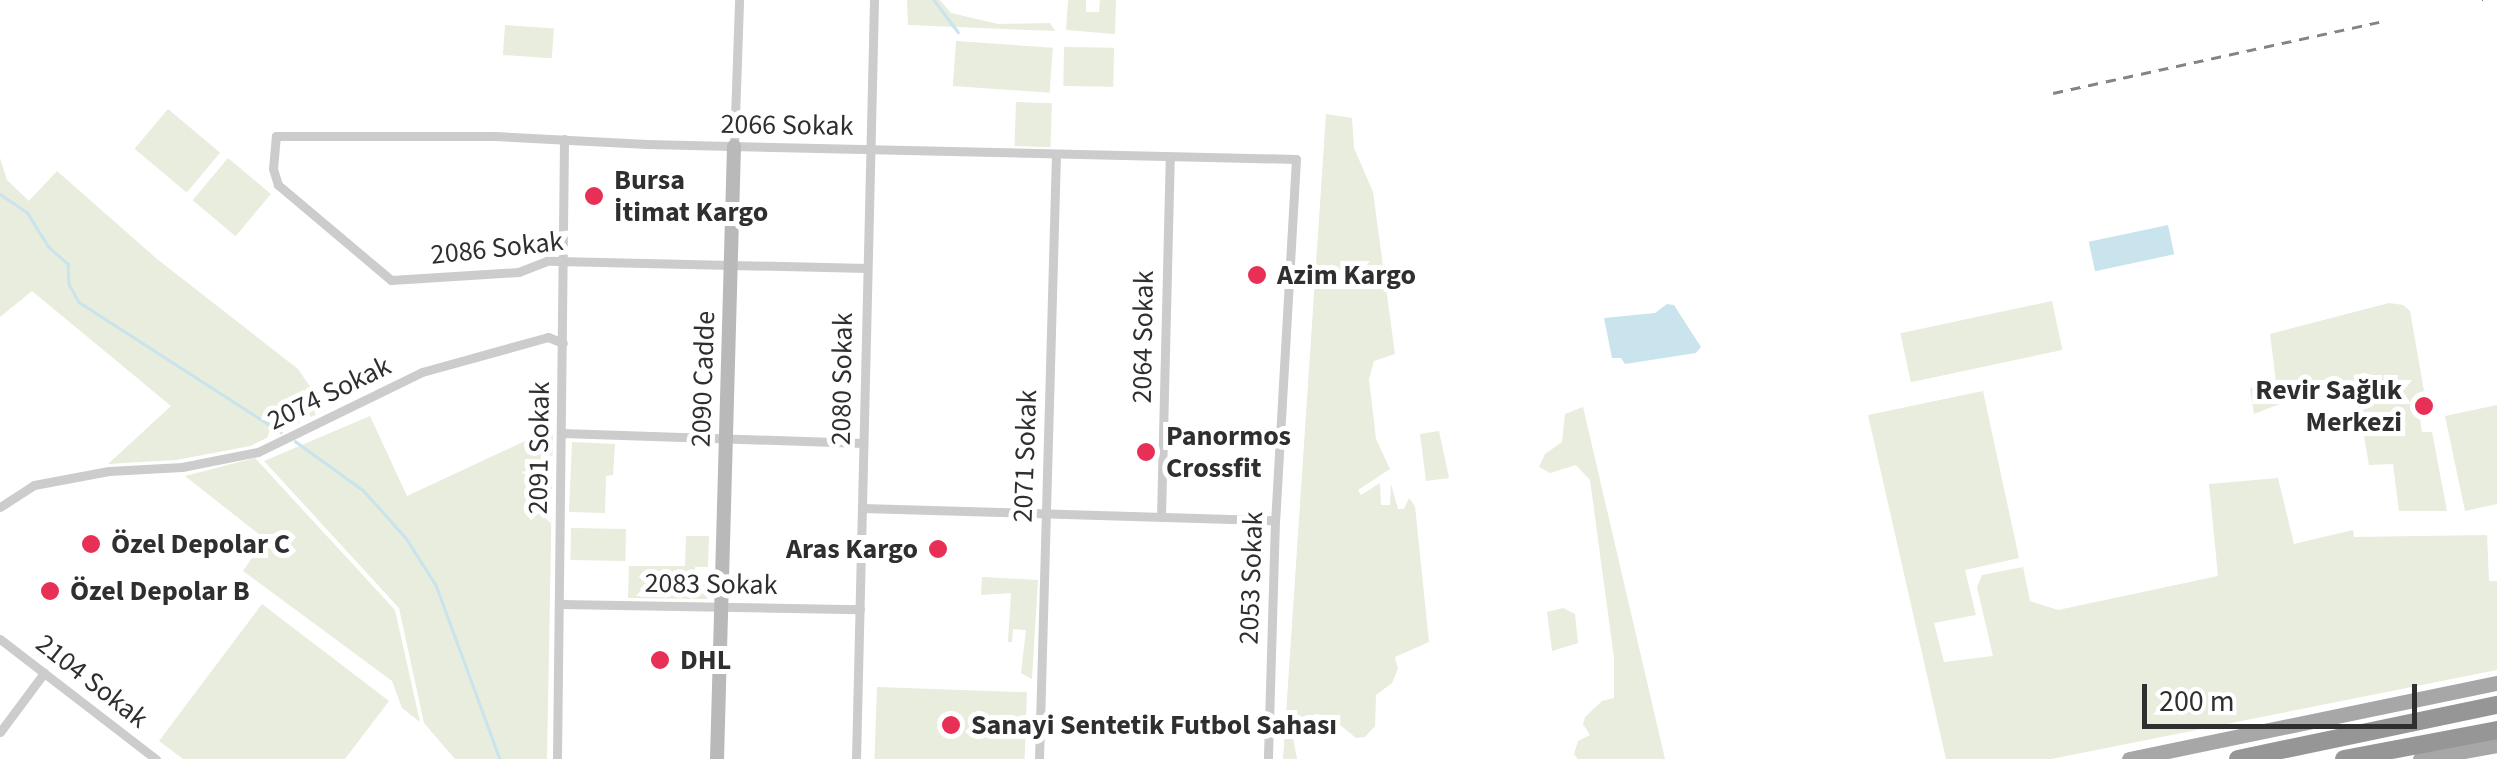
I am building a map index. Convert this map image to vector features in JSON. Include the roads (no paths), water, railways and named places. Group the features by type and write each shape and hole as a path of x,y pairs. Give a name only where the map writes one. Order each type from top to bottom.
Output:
{"highway":[{"path":"2238,759 2497,705"},
{"path":"2344,759 2497,730"}],"main road":[{"path":"2129,759 2497,684"},
{"path":"2420,759 2497,745"}],"street":[{"name":"2090 Cadde","path":"717,759 740,0"},
{"name":"2080 Sokak","path":"856,759 874,0"},
{"name":"2066 Sokak","path":"276,136 564,139 1296,159"},
{"name":"2086 Sokak","path":"276,136 272,164 278,185 386,279 518,272 541,262 866,268"},
{"name":"2091 Sokak","path":"557,759 564,139"},
{"name":"2071 Sokak","path":"1040,759 1056,154"},
{"name":"2064 Sokak","path":"1160,517 1170,157"},
{"name":"2053 Sokak","path":"1268,759 1275,520 1296,159"},
{"name":"2074 Sokak","path":"0,506 34,485 109,471 182,467 258,452 422,372 548,337 563,343"},
{"path":"562,433 863,443"},
{"path":"862,508 1275,520"},
{"name":"2083 Sokak","path":"561,604 860,609"},
{"name":"2104 Sokak","path":"0,639 156,759"},
{"path":"0,732 44,673"}],"water":[{"path":"2168,225 2174,254 2095,271 2089,242"},
{"path":"1667,304 1674,305 1701,347 1696,353 1625,364 1621,358 1612,358 1604,318 1655,313"}],"waterway":[{"path":"934,0 958,32"},
{"path":"0,194 27,212 48,246 68,264 69,284 79,302 281,432"},
{"path":"295,441 364,491 406,538 436,585 500,759"}],"railway":[{"path":"2053,93 2379,22"}],"place":[{"name":"Bursa İtimat Kargo","path":"594,196"},
{"name":"Azim Kargo","path":"1257,275"},
{"name":"Revir Sağlık Merkezi","path":"2424,406"},
{"name":"Panormos Crossfit","path":"1146,452"},
{"name":"Özel Depolar C","path":"91,544"},
{"name":"Aras Kargo","path":"938,549"},
{"name":"Özel Depolar B","path":"50,591"},
{"name":"DHL","path":"660,660"},
{"name":"Sanayi Sentetik Futbol Sahası","path":"951,725"}]}
